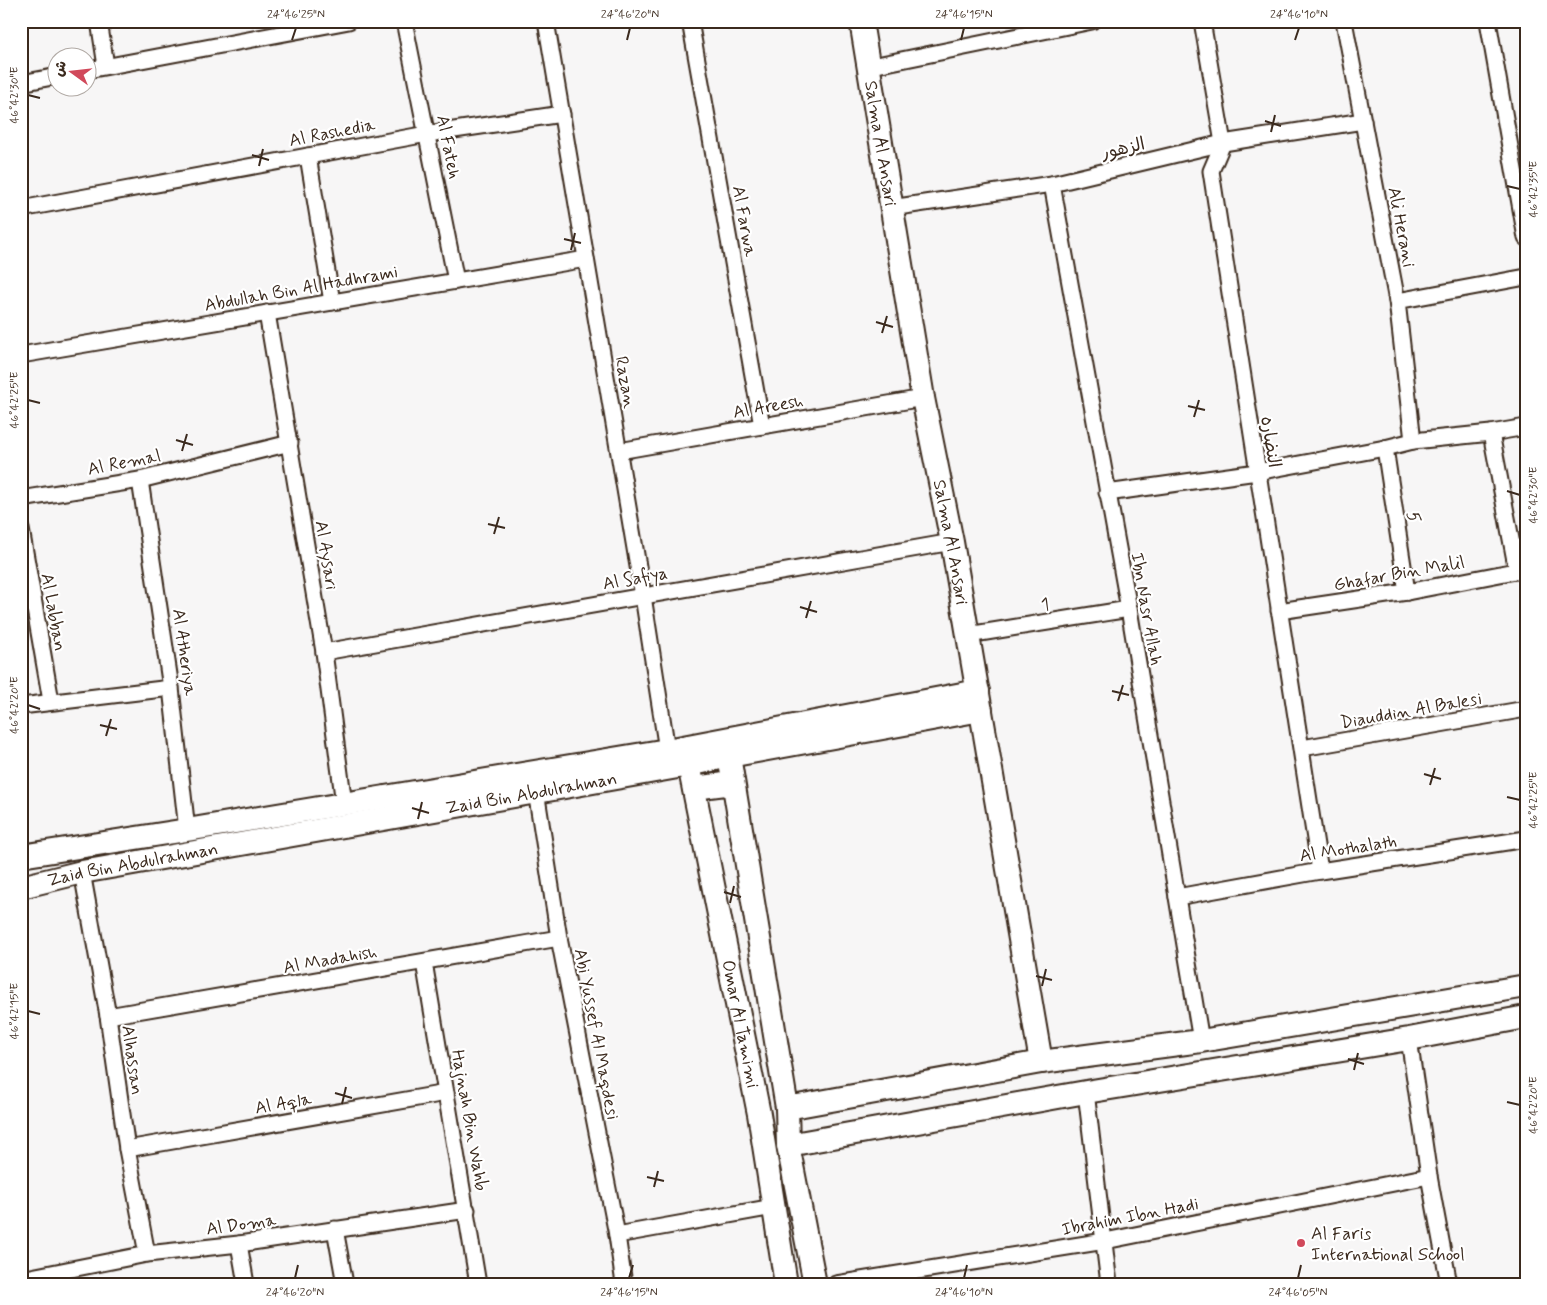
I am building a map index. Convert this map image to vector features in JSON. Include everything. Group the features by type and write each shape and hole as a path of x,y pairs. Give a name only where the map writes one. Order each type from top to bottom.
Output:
{"street":[{"path":"99,21 106,66"},
{"path":"98,68 349,21"},
{"name":"Al Fateh","path":"404,21 456,281"},
{"name":"Razan","path":"546,21 619,451 667,750"},
{"name":"Al Farwa","path":"690,21 762,426"},
{"name":"Salma Al Ansari","path":"861,21 867,67 923,398 952,542 1041,1062"},
{"path":"867,67 1026,28 1092,21"},
{"path":"1202,21 1223,143"},
{"name":"Ali Herani","path":"1344,21 1397,301 1413,440"},
{"path":"1488,21 1526,238"},
{"path":"21,83 48,78"},
{"name":"Al Rashedia","path":"21,209 427,134 562,114"},
{"name":"الزهور","path":"891,208 1052,184 1223,143 1363,120"},
{"name":"النضاره","path":"1223,143 1211,171 1320,871"},
{"path":"308,156 332,302"},
{"name":"Ibn Nasr Allah","path":"1052,184 1129,609 1201,1040"},
{"name":"Abdullah Bin Al Hadhrami","path":"21,355 586,259"},
{"path":"1397,301 1526,277"},
{"name":"Al Aysari","path":"267,313 324,652 344,804"},
{"name":"Al Areesh","path":"619,451 923,398"},
{"path":"1107,493 1257,472 1385,448 1413,440 1491,433 1526,427"},
{"path":"1491,433 1521,570"},
{"name":"Al Remal","path":"21,499 140,480 290,443"},
{"name":"5","path":"1385,448 1407,592"},
{"name":"Al Atheriya","path":"140,480 171,688 187,830"},
{"name":"Al Labban","path":"21,529 51,701"},
{"name":"Al Safiya","path":"324,652 952,542"},
{"name":"Ghafar Bin Malil","path":"1279,611 1407,592 1521,570"},
{"name":"1","path":"968,635 1129,609"},
{"path":"21,706 171,688"},
{"name":"Zaid Bin Abdulrahman","path":"21,856 979,701"},
{"name":"Zaid Bin Abdulrahman","path":"21,887 82,872 689,765 979,701"},
{"name":"Diauddin Al Balesi","path":"1302,748 1526,709"},
{"path":"729,756 787,1108 788,1145 815,1284"},
{"name":"Omar Al Tamimi","path":"689,765 759,1114 786,1284"},
{"path":"694,788 733,783"},
{"name":"Abi Yussef Al Maqdesi","path":"536,791 559,938 617,1235 624,1284"},
{"name":"Al Mothalath","path":"1177,897 1320,871 1526,839"},
{"name":"Alhassan","path":"82,872 108,1016 127,1149 147,1254"},
{"name":"Al Madahish","path":"108,1016 559,938"},
{"name":"Hajnah Bin Wahb","path":"424,962 478,1284"},
{"path":"759,1114 1041,1062 1201,1040 1526,986"},
{"path":"788,1145 1086,1092 1526,1018"},
{"path":"1409,1039 1429,1176 1449,1284"},
{"path":"1086,1092 1109,1284"},
{"name":"Al Aqla","path":"127,1149 446,1093"},
{"name":"Ibrahim Ibn Hadi","path":"836,1284 1105,1241 1429,1176"},
{"path":"617,1235 774,1207"},
{"name":"Al Doma","path":"21,1279 147,1254 239,1244 467,1210"},
{"path":"335,1229 345,1284"},
{"path":"239,1244 246,1284"}],"place":[{"name":"Al Faris International School","path":"1301,1243"}]}
